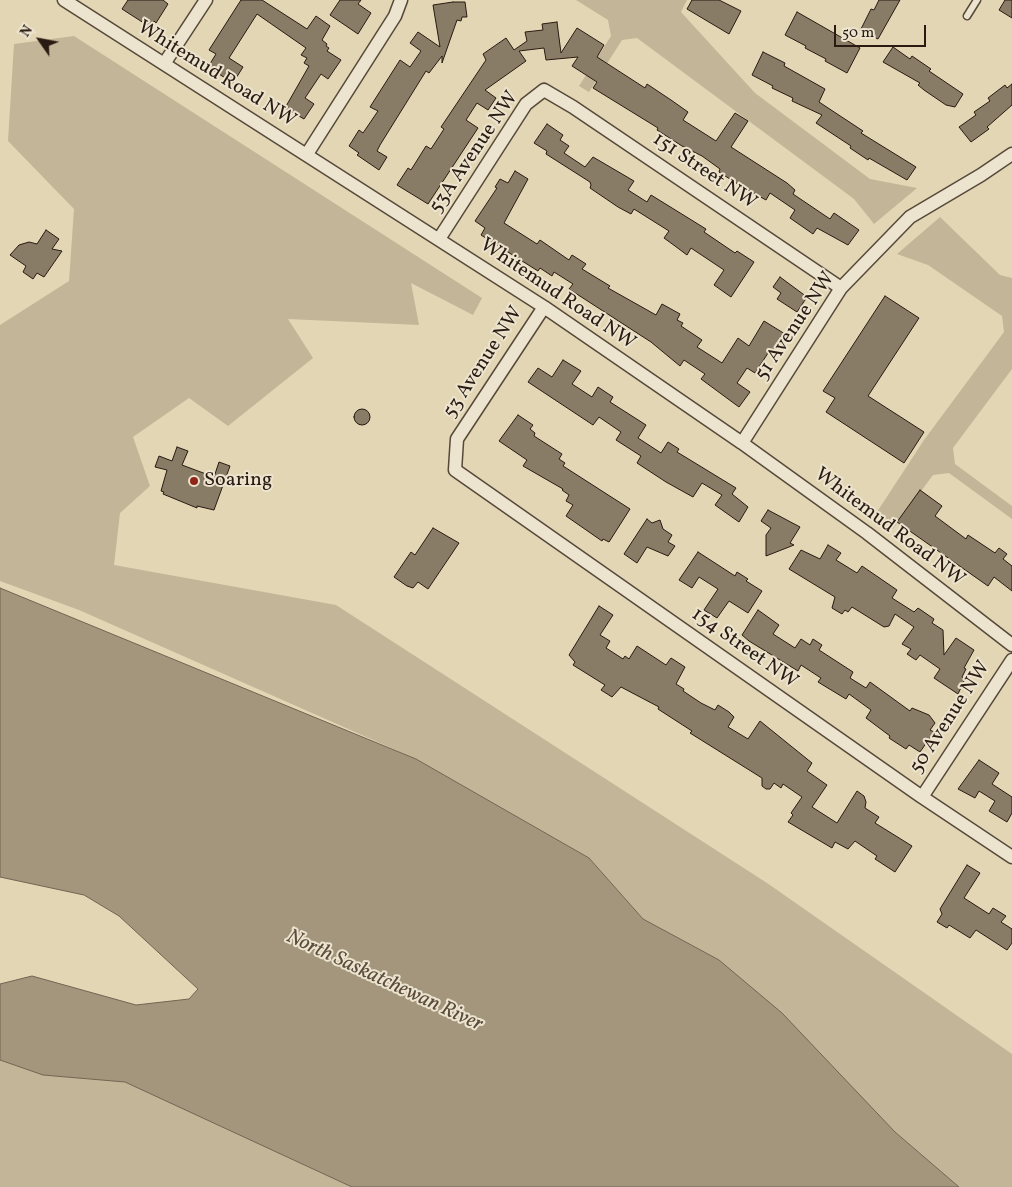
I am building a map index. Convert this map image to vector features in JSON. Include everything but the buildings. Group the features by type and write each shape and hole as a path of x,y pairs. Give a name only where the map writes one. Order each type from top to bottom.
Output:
{"street":[{"name":"Whitemud Road NW","path":"64,0 439,238 544,307 742,443 867,533 1012,644"},
{"path":"164,64 206,0"},
{"path":"307,154 395,16 401,0"},
{"name":"53A Avenue NW","path":"439,238 526,104 544,90"},
{"name":"151 Street NW","path":"544,90 573,107 841,288"},
{"name":"51 Avenue NW","path":"742,443 841,288 910,217 981,175 1012,154"},
{"name":"53 Avenue NW","path":"455,470 457,439 544,307"},
{"name":"154 Street NW","path":"455,470 922,797 1012,857"},
{"name":"50 Avenue NW","path":"922,797 1012,660"}],"lane":[{"path":"967,16 977,0"}],"shaded area":[{"path":"576,0 687,0 681,12 755,93 870,179 917,188 874,224 854,199 637,38 622,40 589,92 579,86 611,36 608,20"},
{"path":"74,36 482,298 473,315 411,283 419,325 288,319 313,358 228,426 189,398 133,437 150,486 120,513 114,565 336,605 767,883 1012,1054 1012,1187 959,1187 895,1132 719,960 643,919 589,858 416,759 79,610 0,581 0,325 69,281 74,209 8,141 14,44"},
{"path":"940,217 1000,275 1012,278 1012,369 953,448 955,464 1012,506 1012,519 949,473 933,475 893,529 875,515 924,440 1004,332 1002,316 928,265 897,254"},
{"path":"0,1060 43,1075 125,1082 352,1187 0,1187"}],"water":[{"name":"North Saskatchewan River","path":"0,588 416,759 589,858 643,919 719,960 782,1013 895,1132 959,1187 352,1187 125,1082 43,1075 0,1060 0,984 32,976 136,1005 189,999 198,989 119,916 84,895 0,877"}],"place":[{"name":"Soaring","path":"194,481"}]}
